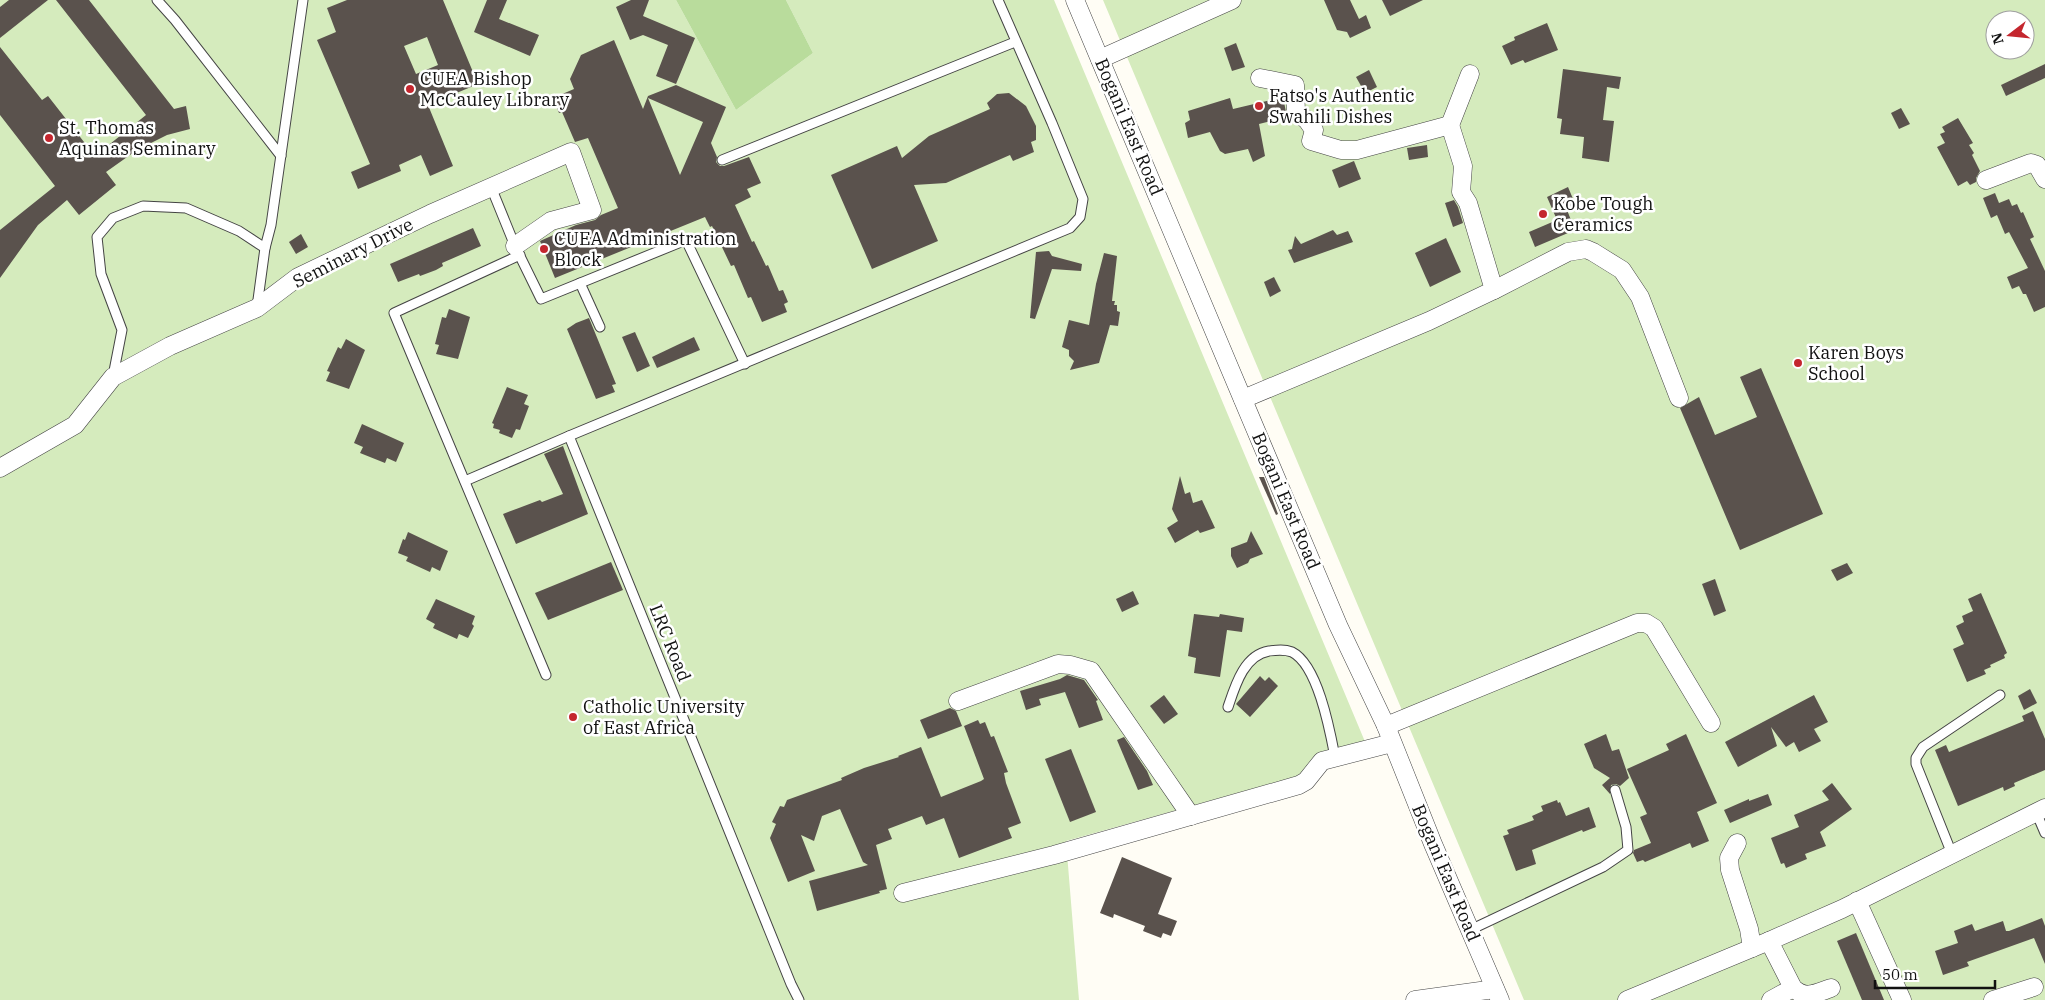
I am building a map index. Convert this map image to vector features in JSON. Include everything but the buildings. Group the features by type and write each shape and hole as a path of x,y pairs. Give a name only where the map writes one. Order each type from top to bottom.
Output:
{"street":[{"name":"Bogani East Road","path":"1075,0 1342,634 1386,726 1498,994"},
{"path":"1100,59 1232,0"},
{"path":"1470,74 1450,125 1463,166 1461,192 1468,203 1494,290"},
{"path":"1260,78 1295,85 1296,112 1307,120 1314,130 1311,141 1341,150 1357,150 1450,125"},
{"name":"Seminary Drive","path":"0,468 75,425 113,377 170,346 257,308 298,277 430,214 571,152 592,210 551,220 518,251"},
{"path":"1986,180 2031,163 2037,165 2045,179"},
{"path":"1243,399 1429,321 1568,252 1586,249 1622,270 1640,297 1679,398"},
{"path":"1386,726 1637,624 1646,623 1654,628 1711,723"},
{"path":"958,701 1058,664 1070,664 1090,671 1191,816"},
{"path":"903,893 1054,855 1299,785 1306,781 1319,764 1335,757 1392,743"},
{"path":"1627,1000 1769,941 1857,901 2041,810"},
{"path":"1737,843 1730,858 1730,870 1752,948"},
{"path":"1857,901 1902,1000"},
{"path":"1769,941 1793,988 1804,996 1831,988"},
{"path":"1993,1000 2034,987"},
{"path":"1771,1000 1793,988"},
{"path":"1415,1000 1498,994"}],"lane":[{"path":"157,0 181,27 281,156"},
{"path":"257,308 264,248 271,225 303,0"},
{"path":"465,481 1070,228 1080,217 1083,199 998,0"},
{"path":"722,160 1015,42"},
{"path":"492,187 518,251 542,299 686,240 745,364"},
{"path":"113,377 122,330 101,274 98,236 113,218 143,206 186,208 239,231 264,248"},
{"path":"518,251 394,314 546,675"},
{"path":"580,283 600,327"},
{"name":"LRC Road","path":"569,436 799,1000"},
{"path":"1228,707 1235,686 1249,662 1264,652 1280,649 1293,653 1305,664 1318,690 1329,725 1335,757"},
{"path":"1952,854 1916,764 1916,758 1923,747 2000,695"},
{"path":"1470,930 1603,867 1628,850 1626,827 1616,790"},
{"path":"2041,810 2045,833"}],"green space":[{"path":"0,0 676,0 736,110 813,53 786,0 1054,0 1371,756 1066,841 1079,1000 0,1000"},
{"path":"676,0 786,0 813,53 736,110"},
{"path":"1103,0 2045,0 2045,1000 1524,1000"}],"place":[{"name":"CUEA Bishop McCauley Library","path":"410,89"},
{"name":"Fatso's Authentic Swahili Dishes","path":"1259,106"},
{"name":"St. Thomas Aquinas Seminary","path":"49,138"},
{"name":"Kobe Tough Ceramics","path":"1543,214"},
{"name":"CUEA Administration Block","path":"544,249"},
{"name":"Karen Boys School","path":"1798,363"},
{"name":"Catholic University of East Africa","path":"573,717"}]}
